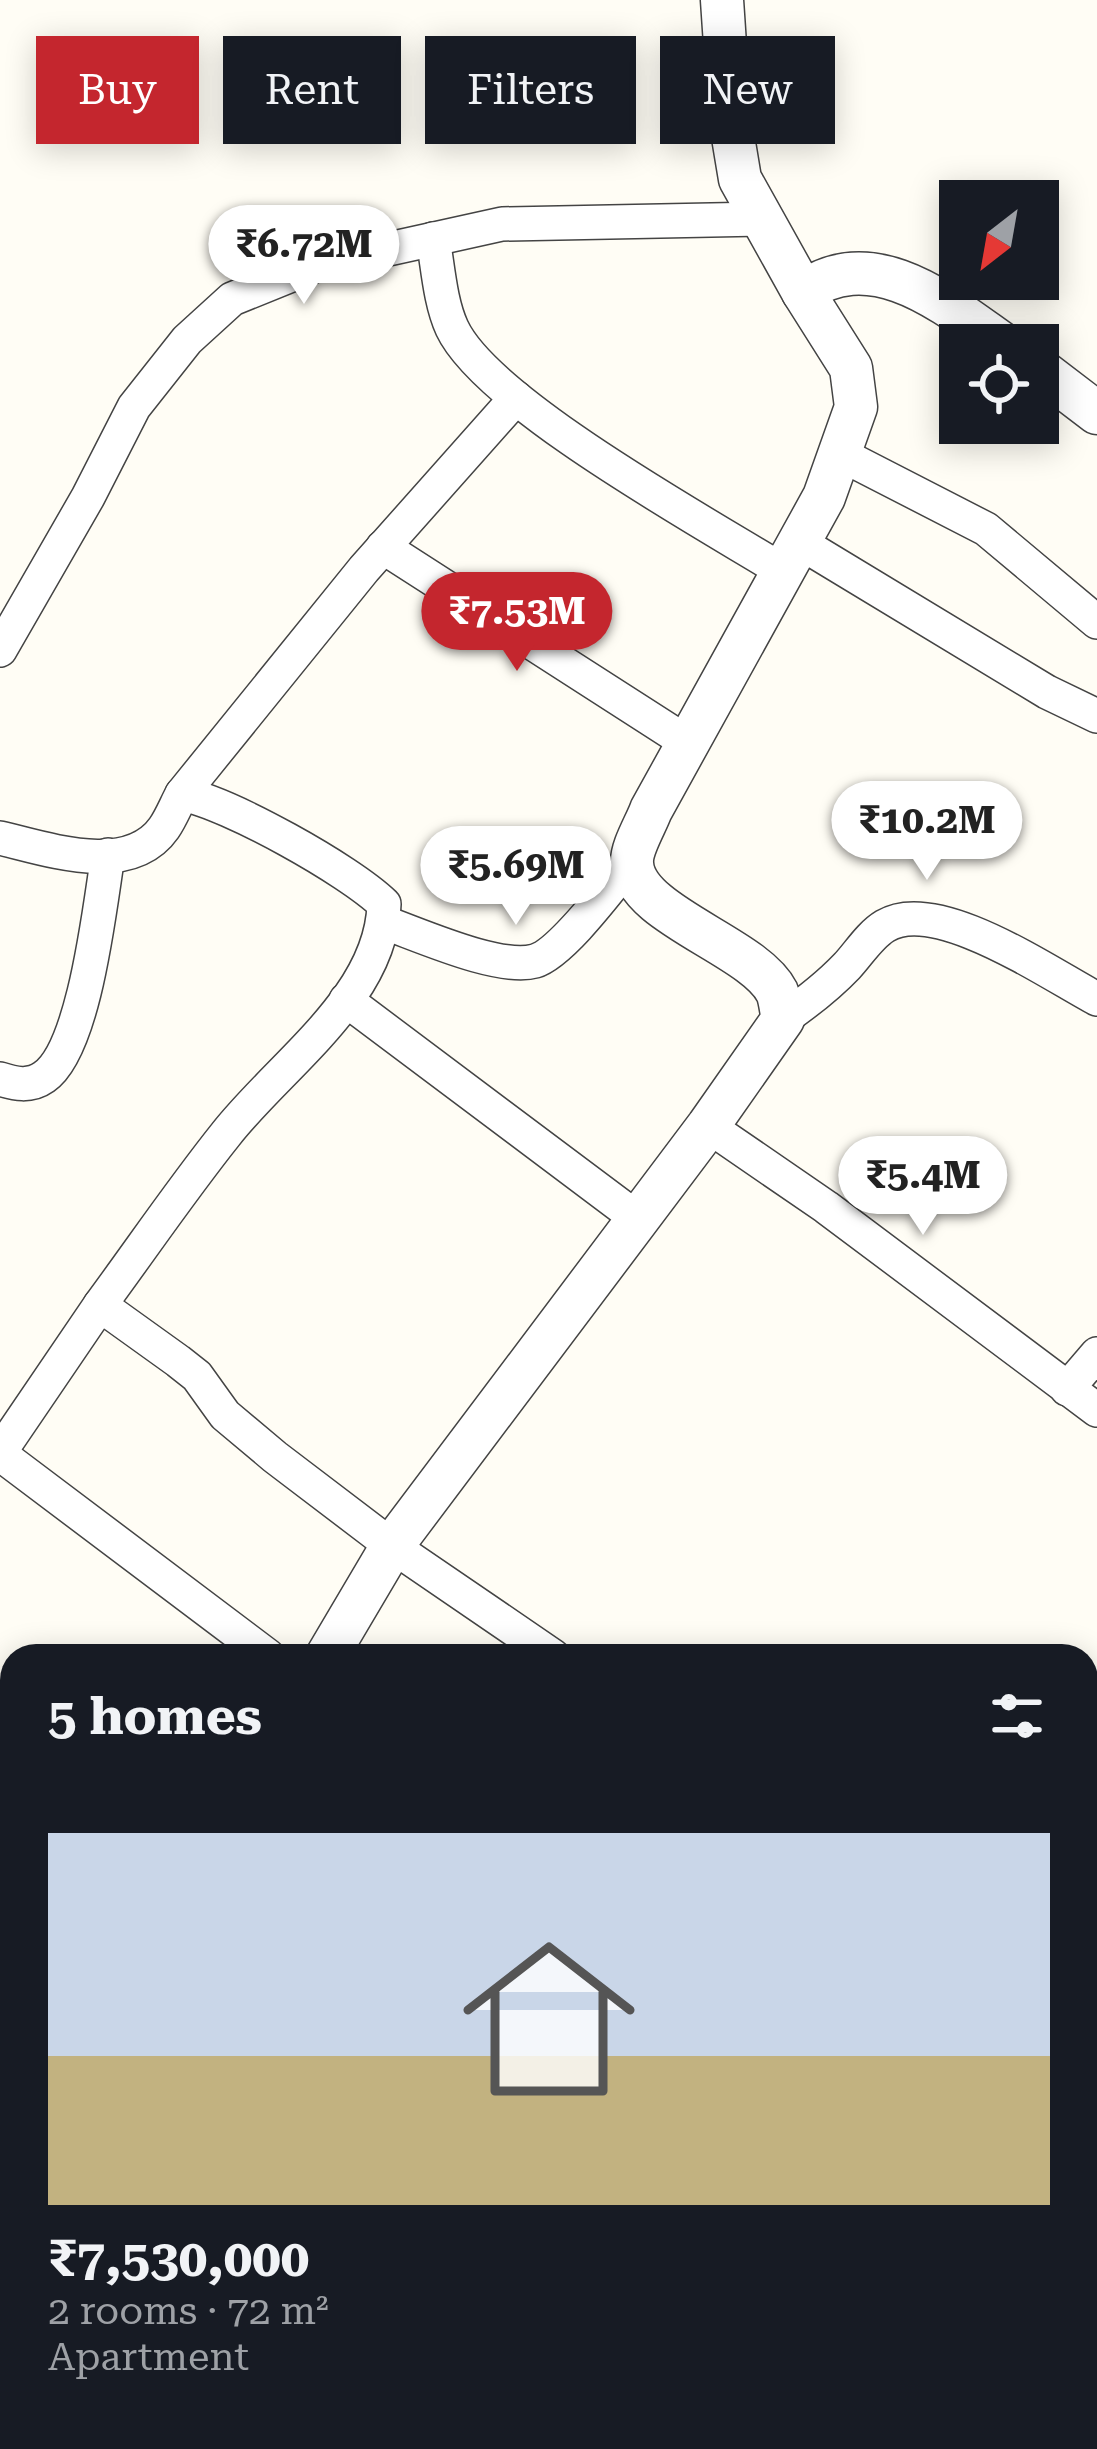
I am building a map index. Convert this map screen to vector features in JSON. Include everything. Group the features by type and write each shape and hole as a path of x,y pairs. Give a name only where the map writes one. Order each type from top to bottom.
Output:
{"street":[{"path":"383,922 514,963 539,960 574,929 632,862 651,810 824,497 840,454 856,407 851,368 740,179 730,119 722,0"},
{"path":"0,650 134,406 187,340 232,299 316,265 502,224 762,219"},
{"path":"433,238 452,329 482,369 516,398 631,478 1097,716"},
{"path":"803,292 866,272 922,288 974,324"},
{"path":"1059,384 1097,413"},
{"path":"0,838 83,859 131,851 162,832 182,794 383,548 516,398"},
{"path":"840,454 986,530 1097,622"},
{"path":"383,548 688,743"},
{"path":"182,794 207,799 364,885 384,904 383,922 368,965 324,1034 269,1081 224,1136 100,1305 0,1453 252,1644"},
{"path":"0,1079 18,1085 43,1078 57,1063 83,1000 108,855"},
{"path":"632,862 639,884 688,927 748,960 777,991 783,1019"},
{"path":"334,1644 392,1546 783,1019 822,992 880,928 906,915 935,918 982,937 1097,999"},
{"path":"346,1000 638,1219"},
{"path":"708,1126 826,1207 1097,1410"},
{"path":"100,1305 178,1360 197,1376 225,1415 392,1546 536,1644"},
{"path":"1067,1389 1097,1354"}]}
